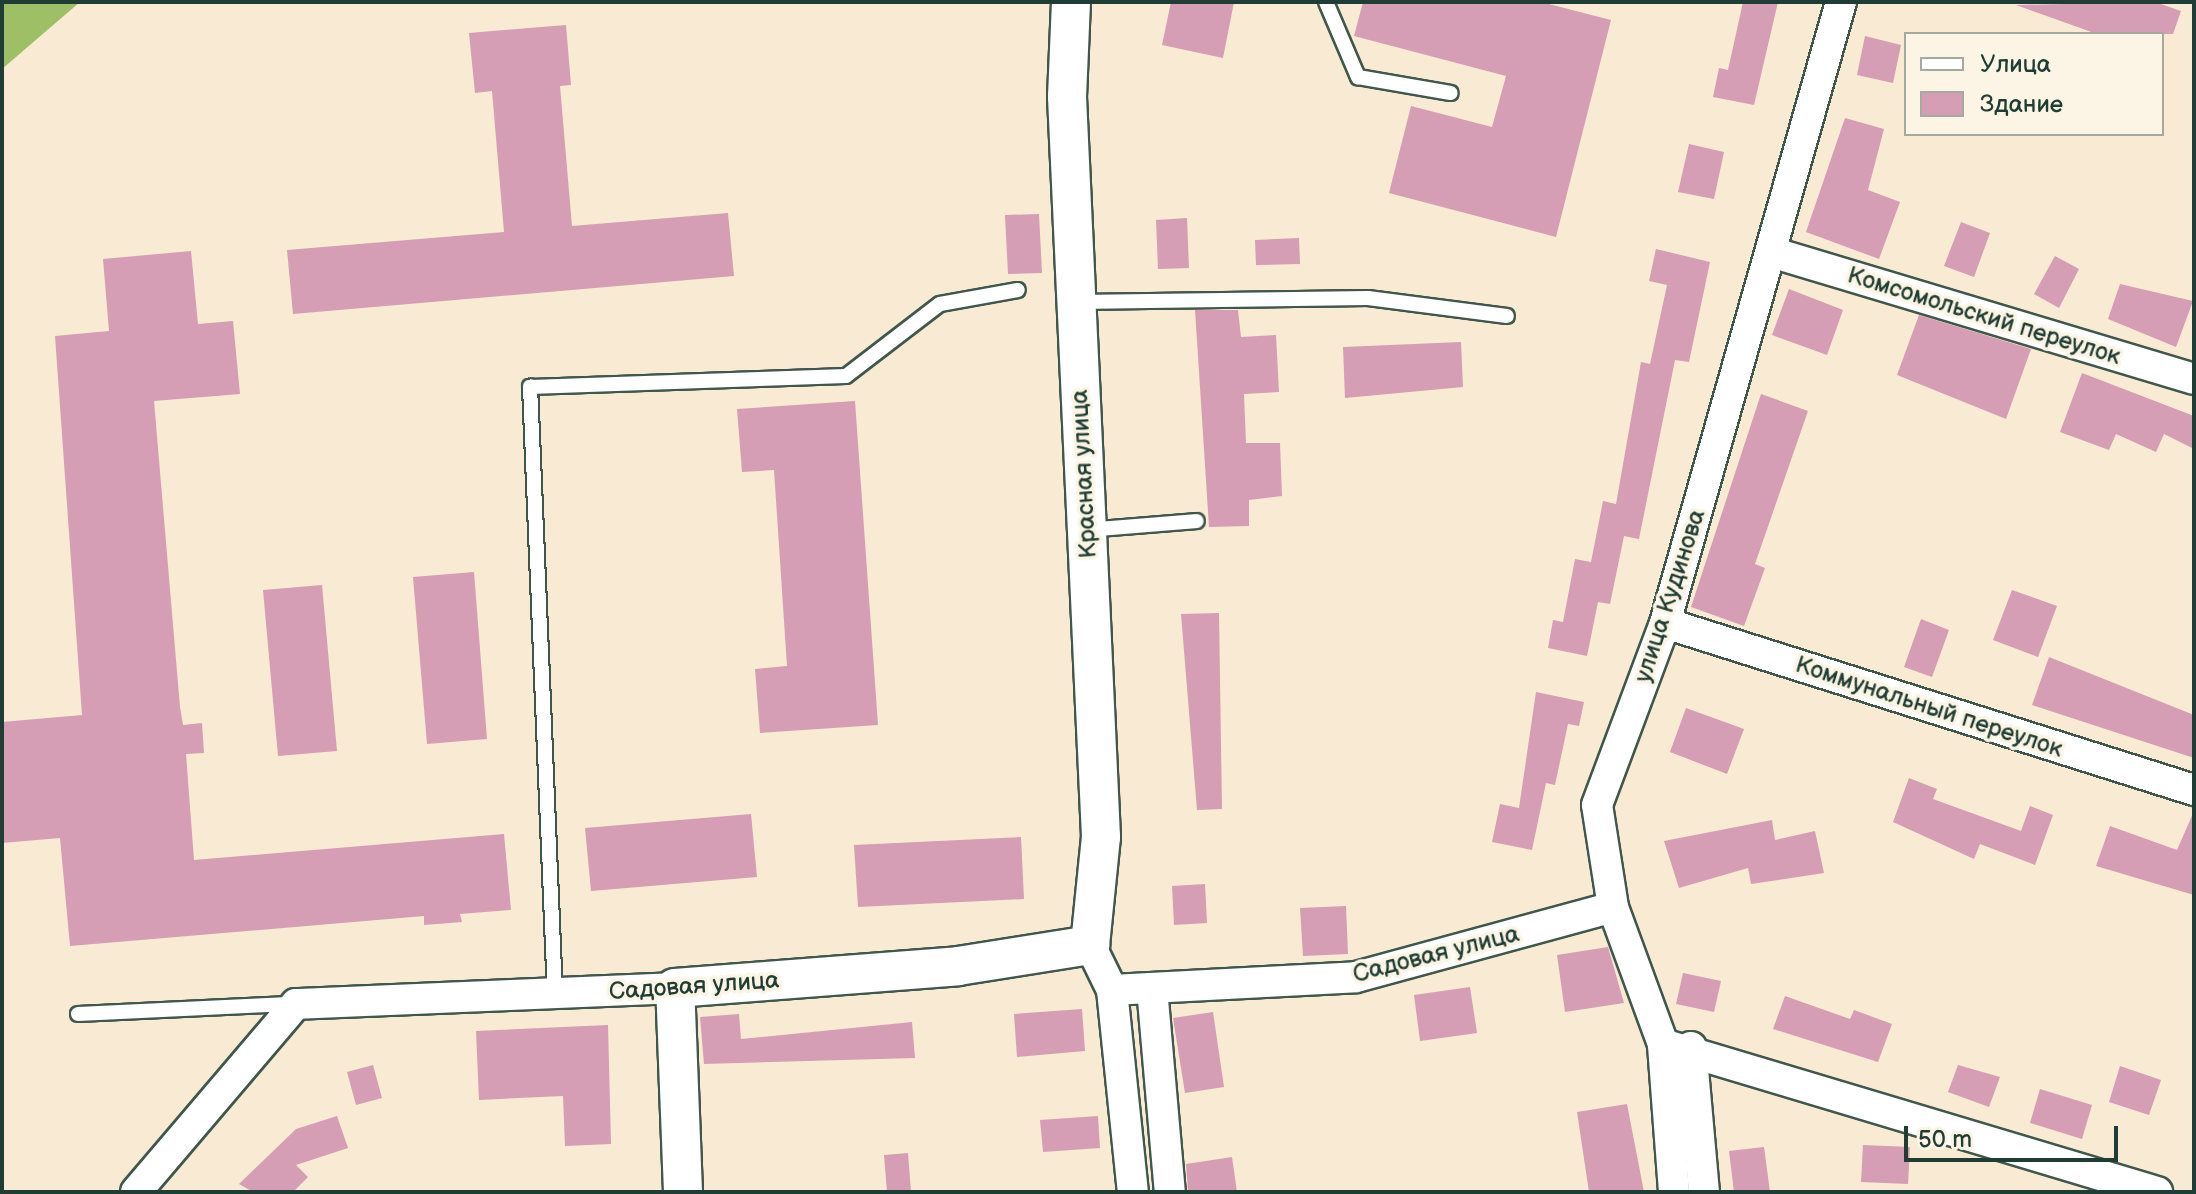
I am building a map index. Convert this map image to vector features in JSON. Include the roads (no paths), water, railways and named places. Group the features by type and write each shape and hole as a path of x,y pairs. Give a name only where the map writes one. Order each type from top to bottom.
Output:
{"street":[{"name":"Красная улица","path":"1071,2 1066,36 1101,837 1090,945"},
{"name":"улица Кудинова","path":"1704,1192 1677,1046 1613,907 1597,805 1665,623 1774,253 1841,2"},
{"name":"Комсомольский переулок","path":"1774,253 2194,379"},
{"name":"Коммунальный переулок","path":"1665,623 2194,790"},
{"name":"Садовая улица","path":"1112,990 1356,977 1613,907"},
{"name":"Садовая улица","path":"296,1004 675,988 958,966 1090,945"},
{"path":"1090,945 1112,990 1133,1192"},
{"path":"675,988 683,1192"},
{"path":"1152,988 1170,1192"},
{"path":"136,1192 296,1004"},
{"name":"улица Кудинова","path":"1674,1192 1677,1046"},
{"path":"1677,1046 2157,1192"}],"lane":[{"path":"1326,2 1358,77 1451,93"},
{"path":"555,995 530,387 846,376 940,304 1018,290"},
{"path":"1076,302 1368,298 1507,316"},
{"path":"1087,530 1197,521"},
{"path":"78,1014 296,1004"}]}
